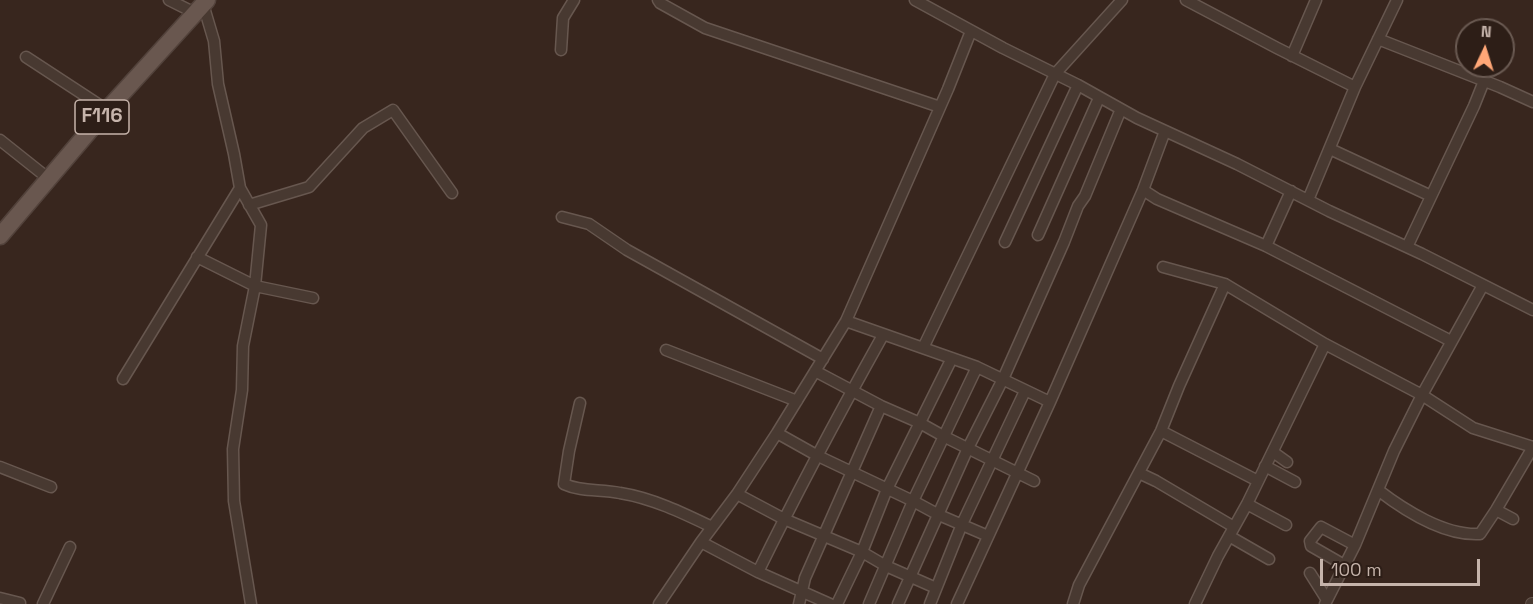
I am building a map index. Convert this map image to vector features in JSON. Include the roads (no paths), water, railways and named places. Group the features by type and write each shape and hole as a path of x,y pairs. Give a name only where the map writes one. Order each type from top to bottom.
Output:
{"main road":[{"name":"F116","path":"0,236 107,110 202,6"}],"street":[{"path":"169,0 202,6 214,41 218,84 240,188 261,225 255,286 243,346 242,390 233,449 234,501 251,604"},
{"path":"561,50 563,18 574,0"},
{"path":"658,0 705,28 940,107"},
{"path":"915,0 1099,98 1533,310"},
{"path":"923,348 1054,74 1122,0"},
{"path":"1186,0 1355,87"},
{"path":"1292,56 1316,0"},
{"path":"1308,200 1355,87 1397,0"},
{"path":"659,604 737,494 846,321 971,31"},
{"path":"1378,39 1533,102"},
{"path":"26,57 107,110"},
{"path":"1407,247 1484,81"},
{"path":"1005,242 1078,85"},
{"path":"1038,235 1099,98"},
{"path":"898,604 968,448 1003,379 1078,206 1085,196 1121,109"},
{"path":"249,205 309,187 363,128 393,110 452,193"},
{"path":"957,604 1050,402 1143,190 1165,130"},
{"path":"0,140 49,179"},
{"path":"1330,149 1431,196"},
{"path":"123,379 240,188"},
{"path":"1143,190 1157,199 1266,246 1451,341"},
{"path":"1266,246 1291,191"},
{"path":"562,217 589,225 638,256 823,358"},
{"path":"197,257 255,286 313,298"},
{"path":"1163,267 1225,284 1325,344 1422,395 1473,428 1533,447 1480,534 1462,533 1420,518 1377,490"},
{"path":"1073,604 1079,585 1161,431 1225,284"},
{"path":"1326,602 1355,545 1394,451 1483,285"},
{"path":"846,321 977,367 1050,402"},
{"path":"758,572 883,335"},
{"path":"1195,604 1325,344"},
{"path":"666,350 797,401"},
{"path":"837,604 862,552 887,489 952,358"},
{"path":"869,604 913,501 977,367"},
{"path":"815,371 880,406 920,423 1034,481"},
{"path":"930,604 962,524 1025,391"},
{"path":"580,403 564,484 573,488 632,496 686,514 712,527"},
{"path":"799,604 805,578 880,406"},
{"path":"1161,431 1258,481"},
{"path":"777,433 818,456 939,515 988,536"},
{"path":"1273,452 1287,462"},
{"path":"1265,466 1294,482"},
{"path":"0,467 51,488"},
{"path":"1139,473 1156,481 1269,559"},
{"path":"737,494 784,519 862,552 886,566 936,588"},
{"path":"1247,504 1286,525"},
{"path":"1496,510 1513,519"},
{"path":"1344,564 1311,546 1310,541 1321,527 1355,545"},
{"path":"701,542 758,572 830,604"},
{"path":"43,604 70,547"},
{"path":"1310,573 1326,602"},
{"path":"0,598 20,603"}]}
